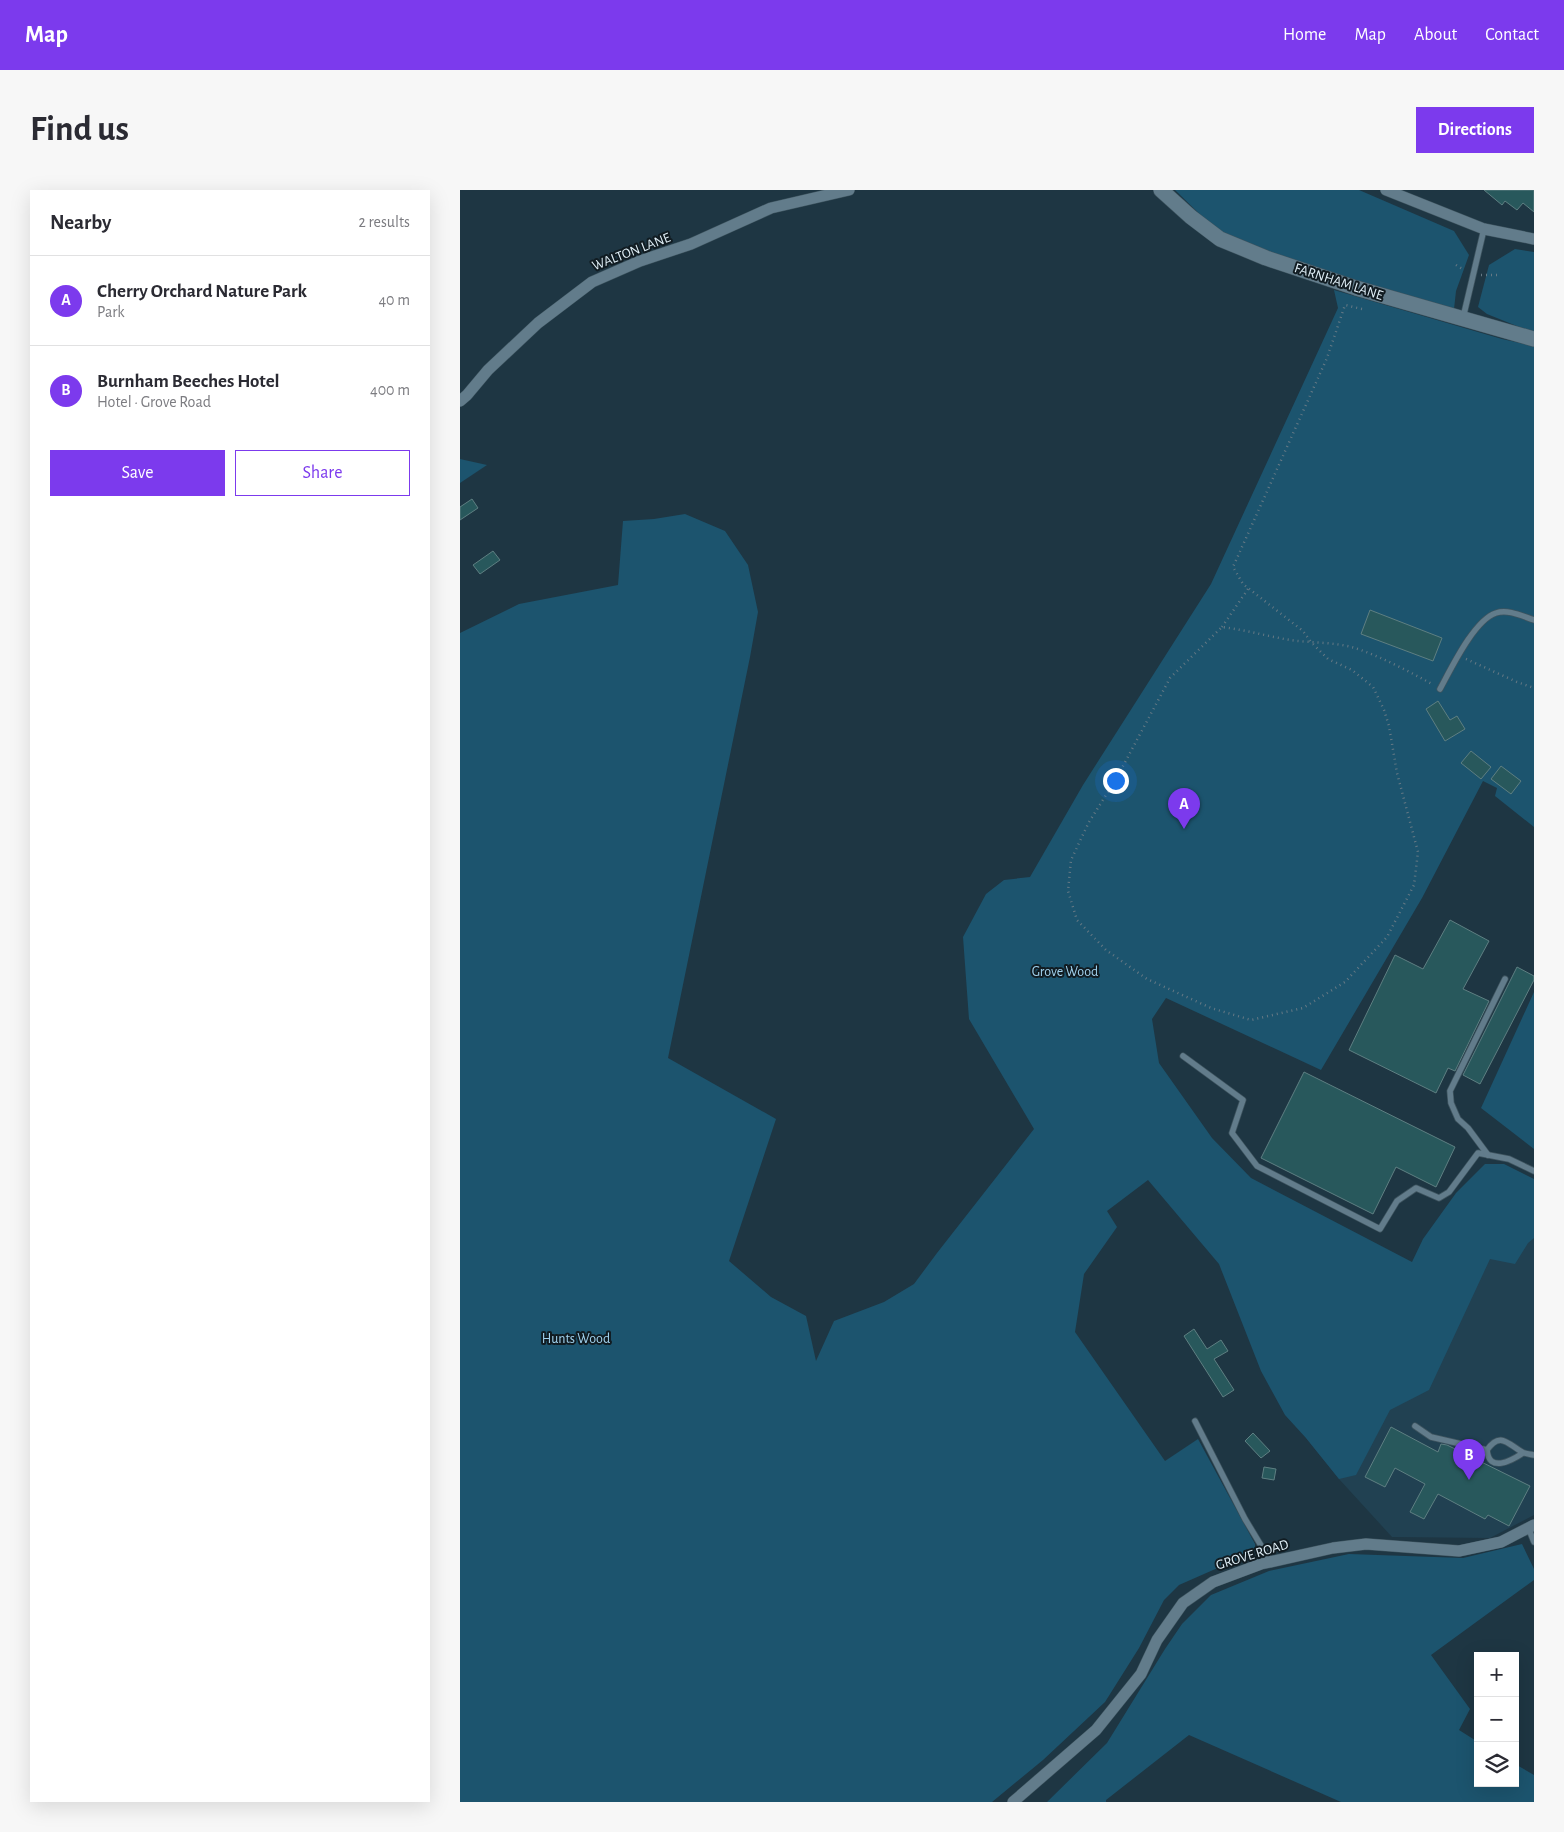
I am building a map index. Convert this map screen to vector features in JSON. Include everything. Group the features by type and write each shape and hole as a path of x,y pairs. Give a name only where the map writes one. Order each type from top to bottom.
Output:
{"street":[{"name":"WALTON LANE","path":"460,401 488,370 538,323 592,282 640,261 691,244 771,208 849,190"},
{"name":"FARNHAM LANE","path":"1161,190 1191,217 1220,239 1266,258 1356,288 1534,338"},
{"path":"1386,190 1484,229 1534,239"},
{"name":"GROVE ROAD","path":"1013,1802 1096,1730 1141,1674 1157,1640 1183,1603 1213,1582 1271,1562 1333,1548 1366,1544 1459,1551 1501,1542 1531,1526"}],"lane":[{"path":"1463,318 1484,229"},
{"path":"1440,689 1464,644 1478,627 1495,613 1510,612 1534,620"},
{"path":"1488,1155 1468,1128 1458,1120 1451,1103 1450,1091 1505,979"},
{"path":"1183,1056 1243,1100 1232,1133 1257,1166 1380,1229 1397,1201 1416,1188 1439,1198 1448,1192 1478,1153 1509,1158 1534,1171"},
{"path":"1195,1421 1245,1519 1271,1562"},
{"path":"1415,1426 1431,1437 1487,1450"},
{"path":"1523,1453 1511,1461 1496,1463 1487,1455 1487,1450 1492,1443 1498,1440 1508,1442 1523,1453 1534,1455"},
{"path":"1531,1526 1534,1542"}],"path":[{"path":"1248,588 1222,627 1170,678 1119,773 1089,822 1071,860 1068,891 1077,920 1106,950 1147,979 1211,1008 1251,1020 1303,1008 1345,982 1387,936 1414,885 1418,852 1397,773 1389,726 1384,710 1372,688 1352,670 1328,659 1303,631 1243,584 1233,567 1327,358 1345,305 1362,309"},
{"path":"1222,627 1354,648 1404,669 1440,689"},
{"path":"1458,656 1534,688"}],"shaded area":[{"path":"1534,1190 1534,1515 1490,1538 1392,1537 1339,1479 1306,1438"}],"green space":[{"path":"1175,190 1359,190 1454,231 1469,255 1456,291 1454,309 1402,296 1283,257 1218,232"},
{"path":"1515,249 1534,252 1534,333 1487,314 1478,307 1489,265"},
{"path":"1334,290 1502,339 1534,346 1534,827 1495,796 1497,788 1483,781 1422,898 1321,1070 1166,998 1152,1019 1159,1063 1212,1138 1251,1178 1412,1262 1423,1239 1456,1193 1485,1164 1504,1164 1534,1179 1534,1238 1528,1243 1515,1264 1490,1259 1429,1390 1390,1410 1356,1475 1339,1479 1285,1415 1261,1371 1219,1264 1148,1180 1107,1211 1117,1227 1084,1274 1075,1332 1165,1461 1198,1439 1255,1544 1255,1550 1251,1556 1229,1563 1179,1585 1164,1600 1139,1648 1105,1702 1043,1760 992,1802 460,1802 460,633 519,604 618,585 623,521 685,514 725,531 748,565 758,612 668,1058 776,1119 729,1261 771,1297 806,1316 816,1361 834,1321 884,1302 914,1284 1034,1129 969,1019 963,937 986,894 1004,880 1030,877 1083,785 1211,584 1338,308"},
{"path":"460,459 487,465 460,483"},
{"path":"1534,992 1534,1149 1481,1108"},
{"path":"1522,1544 1534,1569 1534,1580 1431,1655 1470,1709 1459,1730 1474,1739 1474,1787 1519,1787 1519,1766 1534,1775 1534,1802 1341,1802 1189,1735 1106,1800 1106,1802 1047,1802 1107,1743 1182,1624 1211,1595 1269,1571 1349,1554 1463,1558"}],"building":[{"path":"1484,190 1534,190 1534,212 1523,203 1517,210 1505,201 1502,205"},
{"path":"472,499 478,508 460,520 460,507"},
{"path":"493,551 500,560 480,574 473,565"},
{"path":"1370,610 1442,638 1433,661 1361,634"},
{"path":"1438,701 1450,720 1457,716 1465,729 1445,741 1426,709"},
{"path":"1471,751 1491,767 1481,779 1461,763"},
{"path":"1501,766 1521,781 1511,794 1491,779"},
{"path":"1450,920 1489,941 1463,989 1489,1001 1455,1071 1448,1068 1436,1093 1349,1050 1395,955 1423,969"},
{"path":"1517,967 1534,976 1534,980 1480,1084 1463,1075"},
{"path":"1304,1072 1455,1147 1436,1187 1396,1167 1373,1214 1261,1158"},
{"path":"1194,1329 1207,1349 1221,1340 1228,1351 1214,1359 1234,1390 1223,1397 1184,1336"},
{"path":"1391,1427 1438,1452 1441,1444 1447,1445 1530,1486 1509,1526 1488,1515 1485,1519 1438,1494 1424,1519 1410,1512 1425,1484 1395,1468 1385,1487 1365,1477"},
{"path":"1253,1433 1270,1451 1261,1458 1245,1441"},
{"path":"1264,1467 1276,1469 1274,1480 1262,1478"}],"place":[{"name":"Cherry Orchard Nature Park","path":"1184,829"},
{"name":"Burnham Beeches Hotel","path":"1469,1480"}],"park label":[{"name":"Grove Wood","path":"1065,971"},
{"name":"Hunts Wood","path":"576,1338"}]}
